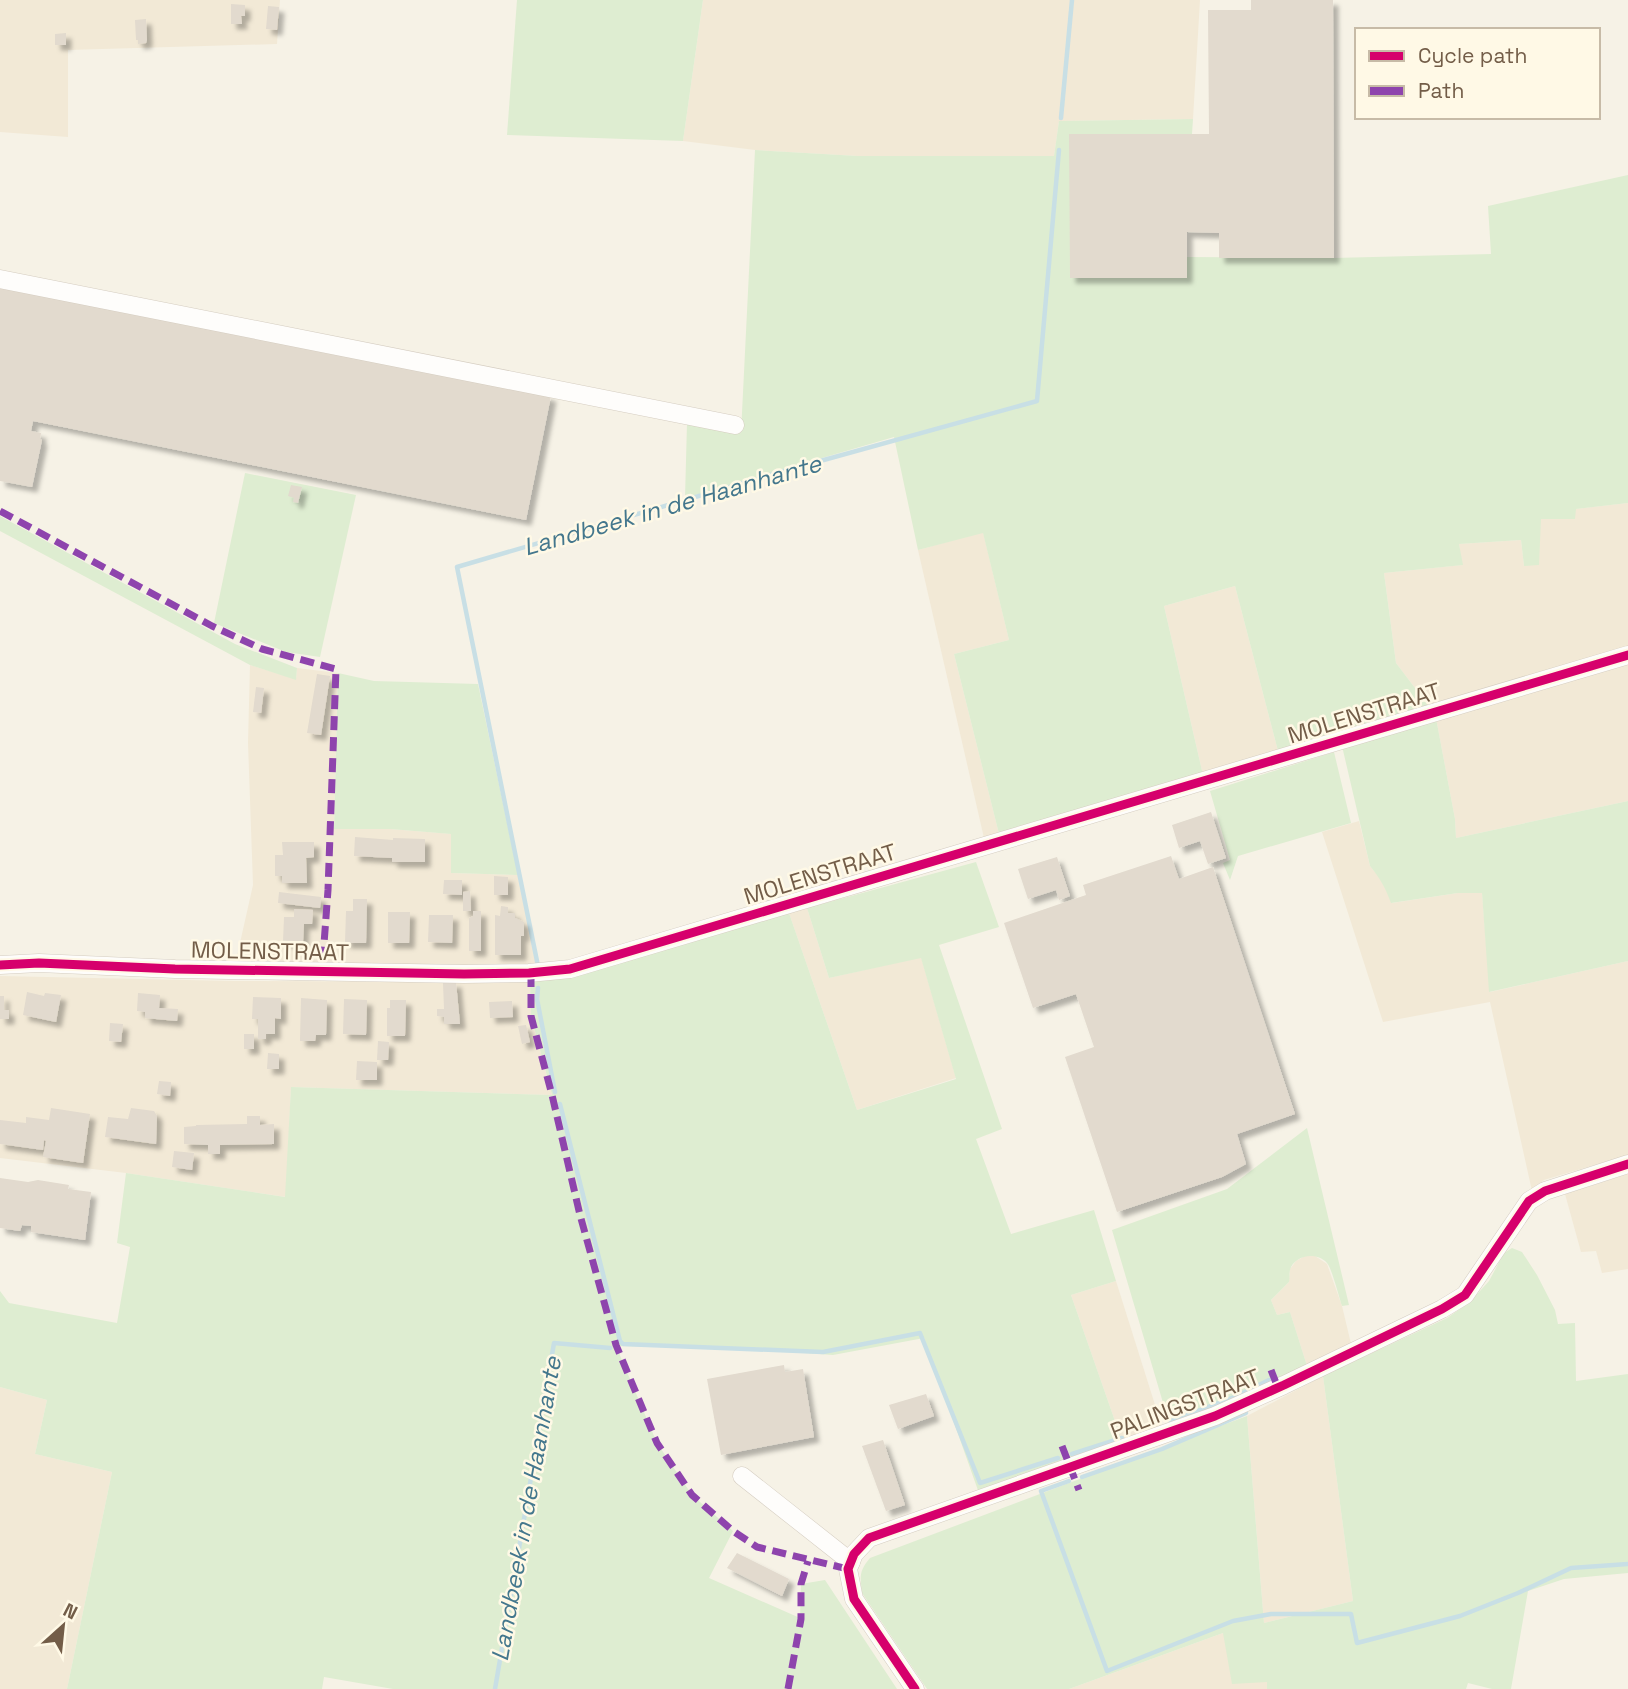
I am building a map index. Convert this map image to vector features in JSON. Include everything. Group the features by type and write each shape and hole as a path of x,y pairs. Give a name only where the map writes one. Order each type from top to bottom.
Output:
{"street":[{"path":"0,279 736,425"},
{"name":"MOLENSTRAAT","path":"0,965 39,963 175,969 464,974 570,969 1628,655"},
{"name":"PALINGSTRAAT","path":"851,1562 854,1554 869,1538 1215,1416 1442,1309 1465,1295 1530,1201 1545,1191 1628,1164"},
{"path":"742,1476 851,1562 848,1569 854,1598 915,1689"}],"shaded area":[{"path":"0,0 280,0 277,44 68,50 68,137 0,132"},
{"path":"703,0 1200,0 1193,119 1059,121 1054,156 858,156 755,150 683,141"},
{"path":"1628,503 1628,646 1428,705 1396,663 1384,573 1462,565 1459,544 1521,540 1524,566 1541,519 1575,519 1575,509"},
{"path":"983,532 1009,640 954,654 999,834 984,838 918,550"},
{"path":"1235,586 1278,751 1203,775 1164,606"},
{"path":"1628,664 1628,801 1456,838 1455,819 1436,718"},
{"path":"250,665 296,679 297,668 338,673 334,829 390,829 452,834 451,873 518,875 537,964 515,970 235,965 253,885 248,743"},
{"path":"1359,821 1370,866 1386,888 1392,903 1458,893 1482,893 1490,992 1628,961 1628,1155 1544,1180 1532,1191 1490,1002 1383,1022 1322,832"},
{"path":"807,908 829,978 921,957 956,1078 857,1110 789,913"},
{"path":"0,976 234,981 530,982 531,1016 552,1095 291,1087 286,1197 126,1173 0,1158"},
{"path":"1628,1174 1628,1269 1602,1273 1596,1251 1581,1252 1565,1194"},
{"path":"1305,1256 1315,1256 1327,1264 1342,1306 1352,1348 1308,1369 1290,1312 1277,1315 1271,1300 1289,1282 1290,1269 1296,1261"},
{"path":"1116,1281 1162,1427 1123,1444 1071,1295"},
{"path":"1323,1376 1353,1601 1264,1623 1247,1416"},
{"path":"0,1387 47,1400 35,1454 112,1472 67,1689 0,1689"},
{"path":"1223,1633 1268,1682 1267,1689 1069,1689"}],"green space":[{"path":"517,0 703,0 683,141 507,135"},
{"path":"1193,119 1192,134 1070,134 1071,278 1187,278 1187,257 1334,258 1491,254 1488,206 1628,175 1628,503 1576,509 1575,519 1541,519 1539,565 1524,566 1521,540 1459,544 1463,565 1384,573 1396,663 1428,705 1278,751 1235,586 1164,606 1203,775 999,834 954,654 1009,640 983,533 918,550 894,437 685,498 687,423 741,433 755,150 858,156 1054,156 1059,121"},
{"path":"245,473 356,495 320,657 286,652 214,623"},
{"path":"0,516 235,644 297,668 296,680 250,665 0,531"},
{"path":"338,673 374,681 478,684 518,875 451,873 451,834 390,829 334,829"},
{"path":"1436,718 1455,819 1456,838 1628,801 1628,961 1489,992 1482,893 1458,893 1391,903 1370,866 1342,746"},
{"path":"1334,752 1351,823 1238,856 1230,880 1223,863 1230,860 1210,791"},
{"path":"976,862 999,927 939,945 1002,1129 976,1139 1011,1234 1094,1210 1116,1281 1071,1295 1123,1444 980,1496 924,1338 833,1355 736,1348 616,1346 657,1443 692,1495 733,1531 709,1578 800,1618 801,1584 825,1580 897,1689 393,1689 324,1677 322,1689 67,1689 112,1472 35,1454 47,1400 0,1387 0,1291 9,1303 117,1323 130,1247 117,1243 126,1173 285,1197 291,1087 552,1095 531,1016 530,982 789,913 857,1110 956,1079 921,958 829,978 807,908"},
{"path":"1307,1128 1349,1305 1342,1306 1331,1271 1323,1259 1306,1256 1296,1261 1290,1270 1289,1282 1271,1300 1277,1315 1290,1312 1308,1369 1197,1416 1169,1423 1112,1230 1227,1189"},
{"path":"1512,1248 1522,1252 1537,1275 1555,1310 1558,1324 1575,1323 1576,1381 1628,1374 1628,1573 1564,1579 1528,1591 1511,1689 1492,1689 1468,1683 1466,1689 1267,1689 1267,1682 1232,1684 1223,1633 1069,1689 927,1689 862,1593 861,1574 870,1558 1247,1416 1264,1623 1353,1601 1323,1376 1447,1318 1470,1302 1489,1281 1504,1253"}],"building":[{"path":"1251,0 1333,0 1334,258 1219,258 1219,233 1187,232 1187,278 1070,278 1069,134 1209,134 1208,10 1251,10"},
{"path":"231,4 245,5 245,16 241,16 242,24 231,24"},
{"path":"268,6 279,7 277,30 266,29"},
{"path":"146,19 147,40 146,43 138,44 135,20"},
{"path":"66,33 66,45 55,45 55,34"},
{"path":"0,285 551,396 526,520 33,421 31,431 41,433 42,440 32,487 0,481"},
{"path":"291,485 302,487 298,503 288,496"},
{"path":"317,674 330,676 321,735 307,733"},
{"path":"256,687 264,688 261,713 253,712"},
{"path":"1211,812 1226,858 1208,864 1200,841 1179,848 1172,825"},
{"path":"355,837 425,839 425,862 392,862 392,858 354,856"},
{"path":"282,842 314,842 314,857 306,858 307,883 282,883 282,876 275,876 275,855 283,855"},
{"path":"1171,856 1179,879 1213,867 1295,1114 1237,1134 1246,1164 1222,1177 1117,1212 1065,1057 1094,1047 1076,994 1033,1008 1004,923 1086,895 1083,885"},
{"path":"1057,857 1070,896 1059,900 1056,890 1028,899 1018,869"},
{"path":"494,876 508,877 508,895 494,895"},
{"path":"444,880 462,880 462,895 443,894"},
{"path":"470,891 471,911 463,911 463,892"},
{"path":"279,892 321,897 320,908 278,903"},
{"path":"353,899 367,899 366,943 345,943 346,911 353,911"},
{"path":"501,906 508,907 508,913 515,913 515,918 524,922 521,955 495,955 495,915 500,916"},
{"path":"294,909 313,910 312,924 304,924 303,942 283,942 284,917 294,917"},
{"path":"473,911 481,911 481,951 469,951 469,918 473,916"},
{"path":"388,912 410,912 409,943 388,943"},
{"path":"429,915 453,915 452,943 428,942"},
{"path":"456,982 460,1024 444,1024 444,1017 437,1016 437,1009 444,1009 443,983"},
{"path":"27,992 44,996 45,993 61,995 56,1022 23,1015"},
{"path":"138,993 160,995 159,1008 178,1009 177,1021 145,1018 145,1012 137,1011"},
{"path":"0,996 4,996 4,1010 9,1010 9,1019 0,1019"},
{"path":"253,997 281,998 281,1019 275,1018 275,1034 266,1034 266,1039 258,1039 258,1019 252,1019"},
{"path":"301,998 327,1000 326,1035 316,1035 315,1041 300,1041"},
{"path":"344,999 367,1000 366,1035 343,1034"},
{"path":"390,1000 406,1000 405,1036 387,1036 387,1008 390,1008"},
{"path":"512,1001 513,1017 490,1018 489,1002"},
{"path":"110,1023 123,1024 121,1042 109,1041"},
{"path":"526,1025 530,1042 522,1044 518,1026"},
{"path":"244,1034 254,1034 254,1049 244,1049"},
{"path":"378,1041 389,1042 388,1060 377,1060"},
{"path":"268,1053 279,1054 279,1069 267,1069"},
{"path":"357,1061 377,1062 377,1080 356,1080"},
{"path":"159,1081 171,1082 170,1096 157,1094"},
{"path":"51,1108 90,1114 83,1163 43,1157 44,1140 43,1150 0,1144 0,1120 26,1123 26,1117 49,1120"},
{"path":"131,1108 154,1111 157,1116 156,1144 105,1137 108,1117 128,1119"},
{"path":"247,1116 260,1116 260,1125 274,1124 274,1144 220,1145 220,1154 208,1154 208,1145 184,1144 184,1127 247,1124"},
{"path":"174,1151 194,1153 192,1170 172,1167"},
{"path":"0,1178 28,1182 38,1180 69,1185 68,1189 91,1192 85,1240 31,1232 31,1226 22,1225 20,1231 0,1228"},
{"path":"784,1365 785,1372 803,1369 814,1437 721,1455 707,1379"},
{"path":"926,1394 934,1416 898,1429 889,1405"},
{"path":"883,1440 905,1505 886,1511 862,1446"},
{"path":"737,1553 789,1579 782,1596 727,1568"}],"waterway":[{"name":"Landbeek in de Haanhante","path":"1061,118 1072,0"},
{"name":"Landbeek in de Haanhante","path":"538,966 457,567 784,471 1037,401 1059,150"},
{"name":"Landbeek in de Haanhante","path":"538,988 537,999 555,1092"},
{"path":"560,1104 620,1341 623,1344 823,1352 920,1333 980,1483 1058,1458"},
{"name":"Landbeek in de Haanhante","path":"495,1689 554,1343 610,1348"},
{"path":"1171,1421 1237,1396 1269,1380"},
{"path":"1082,1477 1162,1449 1246,1413"},
{"path":"1072,1454 1122,1438"},
{"path":"1069,1481 1041,1491 1107,1671 1233,1621 1271,1614 1351,1614 1357,1643 1460,1616 1571,1568 1628,1564"}],"marked path":[{"path":"0,511 212,626 262,649 336,669 328,890 322,971"},
{"path":"531,973 531,1016 580,1215 616,1345 657,1443 692,1495 733,1531 757,1547 848,1569"},
{"path":"1271,1370 1278,1388"},
{"path":"1062,1446 1079,1490"},
{"path":"788,1689 801,1619 801,1584 808,1561"}],"cycle path":[{"path":"0,965 39,963 175,969 464,974 570,969 1628,655"},
{"path":"915,1689 854,1599 848,1569 854,1554 869,1538 1215,1416 1442,1309 1465,1295 1529,1201 1545,1191 1628,1164"}]}
